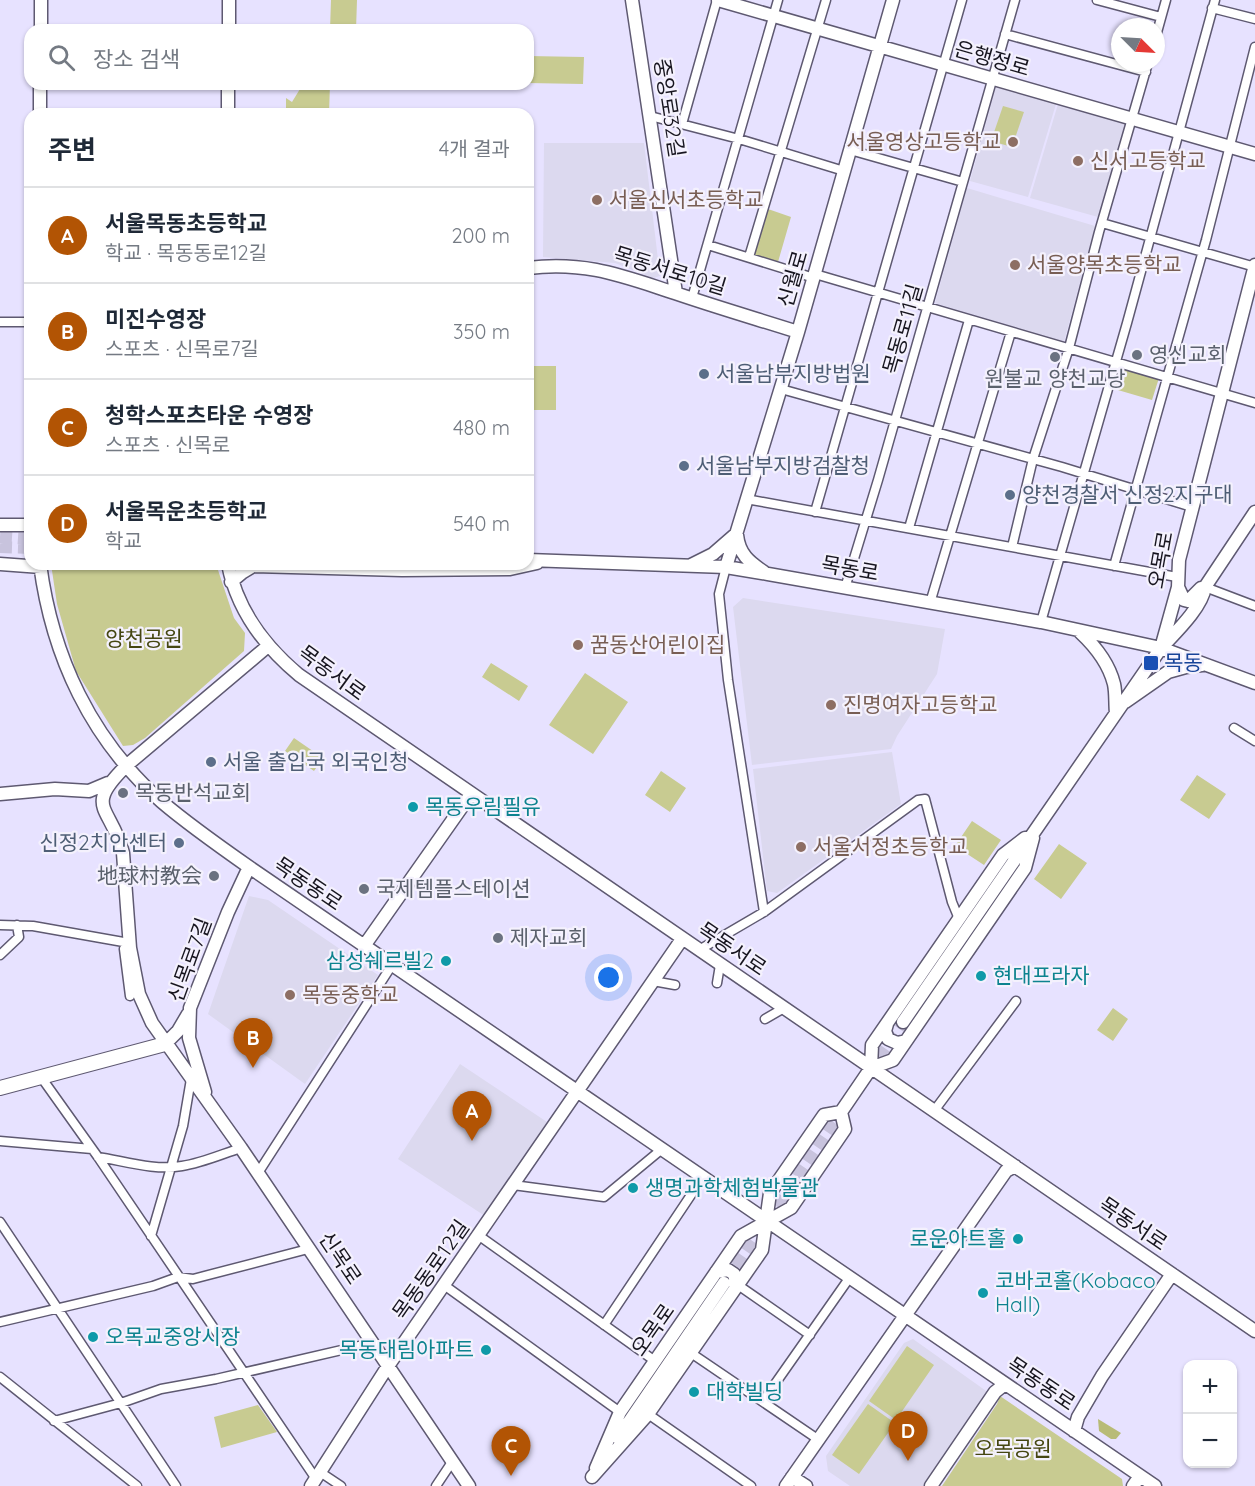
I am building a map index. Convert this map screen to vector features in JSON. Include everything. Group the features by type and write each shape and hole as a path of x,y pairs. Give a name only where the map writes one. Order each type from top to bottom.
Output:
{"main road":[{"path":"41,0 41,24"},
{"path":"228,24 229,0"},
{"name":"중앙로32길","path":"632,0 676,294"},
{"name":"은행정로","path":"718,0 1255,154"},
{"name":"신월로","path":"726,567 798,332 893,0"},
{"path":"40,90 40,108"},
{"path":"228,90 228,108"},
{"name":"오목로","path":"903,1022 1161,648 1178,582 1179,560 1192,507 1255,266"},
{"name":"목동서로10길","path":"534,268 588,267 620,274 798,332"},
{"path":"1161,648 1204,595 1205,587 1253,519"},
{"path":"0,525 24,525"},
{"path":"689,566 715,553 737,534 741,552 751,563 768,574"},
{"path":"534,556 547,561"},
{"name":"목동로","path":"534,560 726,567 768,574 1041,622 1161,648 1255,683"},
{"path":"534,564 547,561"},
{"path":"0,564 24,565"},
{"name":"목동동로","path":"41,570 51,627 71,679 87,711 112,750 160,801 249,867 1074,1431 1137,1481 1155,1486"},
{"name":"목동서로","path":"229,570 231,582 246,615 268,646 299,675 1255,1331"},
{"path":"231,582 246,570"},
{"path":"1178,582 1184,600 1188,601 1198,590 1205,587"},
{"path":"1079,631 1091,642 1110,673 1119,709 1168,672 1207,664"},
{"path":"0,794 55,789 89,791 108,783 268,646"},
{"name":"목동로","path":"1161,648 1188,650 1255,674"},
{"path":"103,808 102,796 108,783"},
{"path":"75,791 103,808"},
{"path":"364,946 471,794"},
{"name":"신목로","path":"103,808 119,838 123,853 130,946 140,994 152,1023 241,1148 469,1486"},
{"name":"오목로","path":"588,1481 732,1286 762,1250 770,1193 824,1115 841,1112 871,1068 872,1045 1003,855 1035,830"},
{"name":"오목로","path":"871,1068 893,1060 1025,868 1035,830"},
{"name":"신목로7길","path":"208,1103 189,1038 190,1008 228,912 249,867"},
{"name":"목동동로12길","path":"315,1479 388,1366 682,939"},
{"path":"0,1088 165,1044 178,1032 190,1008"},
{"path":"887,1024 885,1031 888,1039 897,1043 906,1041"},
{"name":"오목로","path":"588,1481 620,1412 741,1236 791,1208 834,1146 845,1129 841,1112"},
{"path":"806,1486 789,1482 1006,1171 1015,1166"},
{"path":"716,1272 728,1270 734,1274 736,1283 732,1286"},
{"path":"1074,1431 1078,1417 1102,1376 1172,1274"},
{"name":"오목로","path":"588,1481 648,1414 691,1353 732,1286"},
{"path":"931,1486 994,1392 1005,1384"}],"street":[{"path":"682,124 718,0"},
{"path":"692,298 778,0"},
{"path":"749,257 826,0"},
{"path":"815,512 962,0"},
{"name":"목동로11길","path":"845,588 928,308 1015,0"},
{"path":"1097,0 1161,17 1166,0"},
{"path":"1041,622 1214,4 1255,19"},
{"path":"1005,34 1111,59"},
{"path":"1114,566 1203,251 1255,47"},
{"path":"1012,547 1033,459 1068,348 1101,223 1146,72"},
{"path":"650,116 739,139 844,171"},
{"path":"850,150 963,182"},
{"path":"1101,223 1255,266"},
{"path":"708,245 1255,403"},
{"path":"909,528 969,320"},
{"path":"0,322 24,322"},
{"path":"930,603 1011,332"},
{"path":"781,388 1082,473 1192,507"},
{"path":"746,500 1114,566 1178,582"},
{"path":"726,567 719,594 729,680 764,912"},
{"path":"1205,587 1255,606"},
{"path":"1234,728 1255,741"},
{"path":"699,950 764,912 918,800 925,799 952,902 959,919"},
{"path":"0,925 17,925 130,946"},
{"path":"0,955 19,937 17,925"},
{"path":"130,946 124,949 126,985 130,996"},
{"path":"258,1173 392,965"},
{"path":"717,983 720,965"},
{"path":"653,981 675,985"},
{"path":"934,1111 1016,1001"},
{"path":"765,1019 784,1008"},
{"path":"41,1077 95,1153 315,1479 341,1486"},
{"path":"151,1236 183,1126 191,1079"},
{"path":"0,1142 95,1153 158,1167 183,1166 241,1148"},
{"path":"513,1185 604,1197 662,1149"},
{"path":"604,1324 703,1177"},
{"path":"0,1222 176,1486"},
{"path":"478,1235 655,1361"},
{"path":"0,1322 153,1286 178,1277 193,1279 308,1249"},
{"path":"763,1401 850,1277"},
{"path":"444,1285 620,1412"},
{"path":"732,1286 810,1335"},
{"path":"54,1421 121,1403 160,1389 243,1373 372,1343"},
{"name":"오목로","path":"691,1353 819,1440"},
{"path":"0,1377 137,1486"},
{"path":"648,1414 751,1486"},
{"path":"436,1486 452,1462"}],"shaded area":[{"name":"서울영상고등학교","path":"996,87 1056,104 1028,197 970,181"},
{"name":"신서고등학교","path":"1058,104 1127,124 1098,217 1030,198"},
{"name":"서울신서초등학교","path":"544,143 644,143 660,276 653,278 615,263 543,257"},
{"name":"서울양목초등학교","path":"967,188 1095,226 1064,342 935,303"},
{"name":"진명여자고등학교","path":"743,598 945,629 937,674 891,749 752,765 733,607"},
{"name":"서울서정초등학교","path":"892,752 901,804 777,893 767,891 753,769"},
{"name":"목동중학교","path":"249,896 268,900 378,975 305,1084 208,1014"},
{"path":"460,1064 547,1122 485,1216 398,1159"},
{"path":"913,1339 989,1393 925,1486 850,1486 828,1471 826,1456 904,1343"}],"green space":[{"path":"331,0 357,0 356,24 330,24"},
{"path":"534,56 584,57 583,84 534,83"},
{"path":"299,90 330,90 329,108 286,108 286,98 292,102"},
{"path":"1003,106 1024,112 1012,147 991,141"},
{"path":"768,209 791,217 778,262 753,255"},
{"path":"534,366 556,366 556,410 534,410"},
{"path":"1118,366 1159,378 1152,400 1111,388"},
{"name":"양천공원","path":"52,570 218,570 234,618 245,633 244,651 145,738 133,745 123,746 76,671 57,604"},
{"path":"491,663 528,686 519,701 482,677"},
{"path":"585,673 628,702 593,754 549,725"},
{"path":"294,738 323,758 314,771 285,751"},
{"path":"661,771 686,788 670,812 645,795"},
{"path":"1197,775 1226,794 1209,819 1180,800"},
{"path":"972,821 1001,840 984,865 955,846"},
{"path":"1059,844 1087,863 1061,899 1034,879"},
{"path":"1113,1008 1128,1019 1113,1041 1097,1030"},
{"path":"907,1346 934,1365 896,1420 869,1401"},
{"name":"오목공원","path":"1000,1396 1122,1479 1123,1486 942,1486 997,1404"},
{"path":"868,1404 895,1423 859,1474 832,1455"},
{"path":"258,1405 277,1432 221,1448 214,1417"},
{"path":"1098,1419 1121,1433 1116,1439 1111,1439 1099,1431"}],"tunnel":[{"path":"0,537 24,539"},
{"path":"0,547 24,548"},
{"path":"868,1073 903,1022"},
{"path":"726,1281 845,1107"}],"place":[{"name":"서울영상고등학교","path":"1013,142"},
{"name":"신서고등학교","path":"1078,161"},
{"name":"서울신서초등학교","path":"597,200"},
{"name":"서울양목초등학교","path":"1015,265"},
{"name":"영신교회","path":"1137,355"},
{"name":"원불교 양천교당","path":"1055,357"},
{"name":"서울남부지방법원","path":"704,374"},
{"name":"서울남부지방검찰청","path":"684,466"},
{"name":"양천경찰서 신정2지구대","path":"1010,495"},
{"name":"꿈동산어린이집","path":"578,645"},
{"name":"목동","path":"1151,663"},
{"name":"진명여자고등학교","path":"831,705"},
{"name":"서울 출입국 외국인청","path":"211,762"},
{"name":"목동반석교회","path":"123,793"},
{"name":"목동우림필유","path":"413,807"},
{"name":"신정2치안센터","path":"179,843"},
{"name":"서울서정초등학교","path":"801,847"},
{"name":"地球村教会","path":"214,876"},
{"name":"국제템플스테이션","path":"364,889"},
{"name":"제자교회","path":"498,938"},
{"name":"삼성쉐르빌2","path":"446,961"},
{"name":"현대프라자","path":"981,976"},
{"name":"목동중학교","path":"290,995"},
{"name":"미진수영장","path":"253,1068"},
{"name":"서울목동초등학교","path":"472,1141"},
{"name":"생명과학체험박물관","path":"633,1188"},
{"name":"로운아트홀","path":"1018,1239"},
{"name":"코바코홀(Kobaco Hall)","path":"983,1293"},
{"name":"오목교중앙시장","path":"93,1337"},
{"name":"목동대림아파트","path":"486,1350"},
{"name":"대학빌딩","path":"694,1392"},
{"name":"서울목운초등학교","path":"908,1461"},
{"name":"청학스포츠타운 수영장","path":"511,1476"}]}
